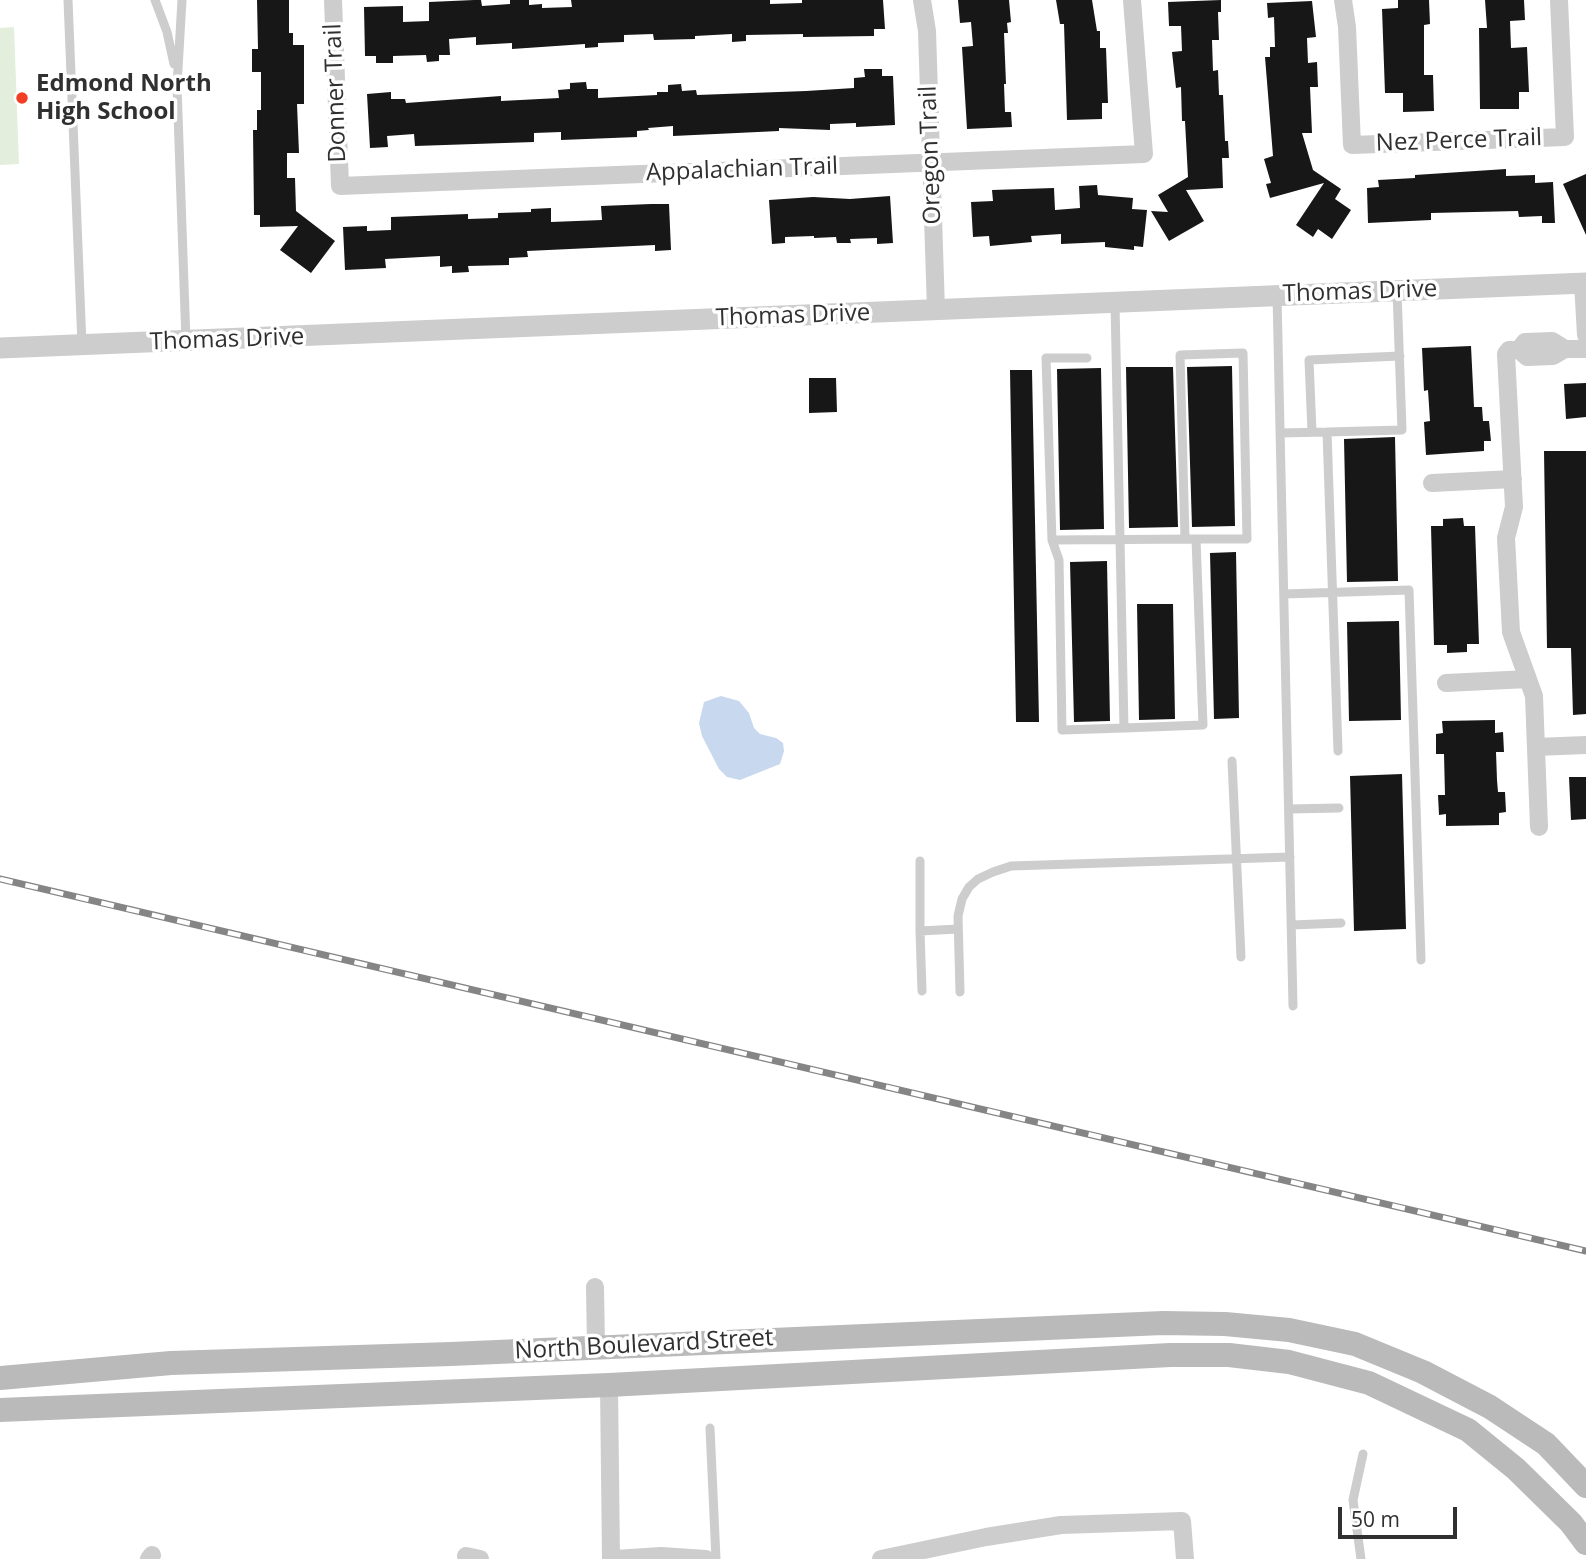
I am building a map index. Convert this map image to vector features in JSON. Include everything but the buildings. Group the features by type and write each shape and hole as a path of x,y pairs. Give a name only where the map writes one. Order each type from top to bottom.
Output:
{"main road":[{"name":"North Boulevard Street","path":"0,1378 171,1363 451,1354 1163,1323 1225,1324 1289,1330 1355,1344 1423,1372 1490,1407 1546,1444 1586,1486"},
{"path":"596,1347 609,1385"},
{"name":"North Boulevard Street","path":"0,1410 609,1385 1170,1355 1229,1355 1287,1362 1369,1383 1468,1430 1516,1469 1571,1523 1586,1543"}],"street":[{"name":"Donner Trail","path":"332,0 340,186"},
{"name":"Oregon Trail","path":"922,0 927,31 936,310"},
{"name":"Appalachian Trail","path":"340,186 1144,154 1132,0"},
{"name":"Nez Perce Trail","path":"1343,0 1347,27 1352,145 1565,137 1559,0"},
{"name":"Thomas Drive","path":"0,348 1584,283"},
{"path":"1584,283 1586,335"},
{"path":"1539,827 1534,696 1511,632 1506,538 1514,507 1506,354 1509,350 1519,350 1525,342 1552,341 1565,349 1586,349"},
{"path":"1432,483 1513,479"},
{"path":"1446,683 1528,679"},
{"path":"1536,747 1586,745"},
{"path":"595,1287 596,1347"},
{"path":"609,1385 613,1559 661,1556 706,1559"},
{"path":"881,1559 1060,1525 1182,1521 1185,1559"}],"lane":[{"path":"68,0 82,346"},
{"path":"155,0 173,54 177,86 186,342"},
{"path":"177,86 182,0"},
{"path":"1280,433 1402,430 1397,291"},
{"path":"1277,296 1293,1006"},
{"path":"1115,302 1124,727"},
{"path":"1052,540 1247,538 1243,353 1180,355 1185,538"},
{"path":"1312,432 1309,360 1400,356"},
{"path":"1087,358 1046,358 1052,540 1059,560 1062,730 1203,725 1196,539"},
{"path":"1327,432 1338,751"},
{"path":"1284,594 1409,590 1421,960"},
{"path":"1232,761 1241,957"},
{"path":"1289,809 1339,808"},
{"path":"960,992 958,916 962,899 978,879 1011,866 1290,857"},
{"path":"920,861 922,991"},
{"path":"1292,925 1341,923"},
{"path":"920,931 958,929"},
{"path":"710,1427 716,1559"},
{"path":"1361,1559 1353,1500 1363,1454"}],"green space":[{"path":"14,27 19,164 0,165 0,28"}],"water":[{"path":"721,696 739,701 760,734 776,738 783,743 784,751 780,764 740,780 727,777 719,769 702,736 699,723 704,702"}],"railway":[{"path":"0,879 1586,1251"}],"place":[{"name":"Edmond North High School","path":"22,98"}]}
